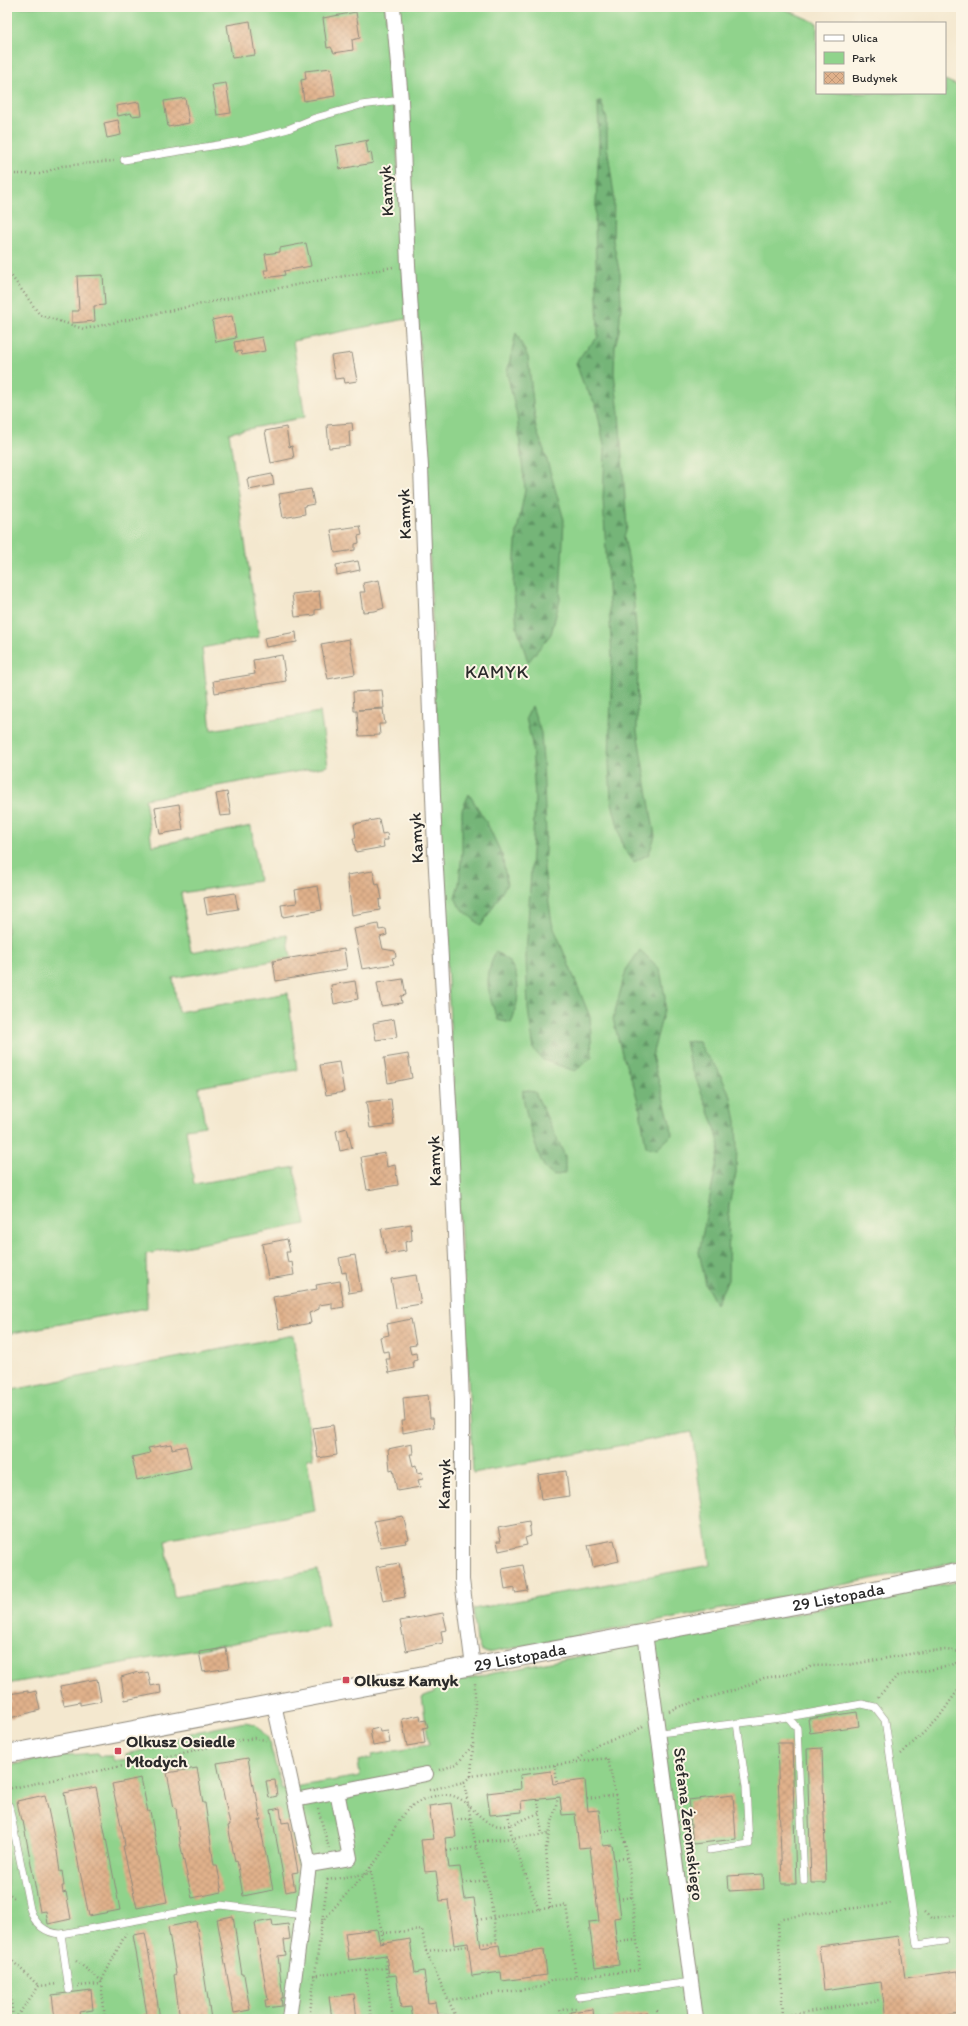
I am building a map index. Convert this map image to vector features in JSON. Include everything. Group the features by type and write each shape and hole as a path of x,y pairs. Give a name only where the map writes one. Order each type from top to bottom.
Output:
{"street":[{"name":"Kamyk","path":"393,7 401,100 408,265 421,467 434,851 451,1139 462,1393 462,1580 473,1667"},
{"name":"29 Listopada","path":"7,1754 473,1667 961,1572"},
{"name":"Stefana Żeromskiego","path":"645,1633 660,1734 696,2019"},
{"path":"274,1704 309,1865 289,2019"},
{"path":"295,1800 426,1774"},
{"path":"309,1865 350,1858 337,1791"}],"lane":[{"path":"124,160 243,141 288,129 315,118 361,105 401,100"},
{"path":"660,1734 788,1717 862,1704 875,1707 885,1720 917,1945 944,1941"},
{"path":"788,1717 797,1728 804,1881"},
{"path":"709,1850 749,1844 746,1787 738,1723"},
{"path":"10,1806 34,1920 50,1933 61,1934 220,1905 303,1915"},
{"path":"61,1934 69,1990"},
{"path":"579,1997 691,1982"}],"path":[{"path":"7,174 40,174 62,166 124,160"},
{"path":"7,270 40,315 84,329 258,292 408,265"},
{"path":"579,1759 598,1744 631,1734 657,1717 678,1707 741,1688 764,1678 790,1674 814,1666 848,1665 927,1651 946,1650 961,1652"},
{"path":"875,1700 897,1676 945,1667 961,1661"},
{"path":"471,1776 475,1705 473,1667"},
{"path":"900,1755 936,1720 961,1686"},
{"path":"7,1789 148,1761 234,1741 264,1738 268,1742"},
{"path":"135,1748 156,1743"},
{"path":"426,1774 457,1764 474,1744"},
{"path":"427,1790 464,1782 471,1776 608,1758 628,1858 637,1940 640,1970 552,1980 540,1987 449,2000"},
{"path":"555,1765 557,1784"},
{"path":"464,1782 470,1818 486,1880 497,1942 480,1944"},
{"path":"321,1923 377,1860 396,1824 410,1807 424,1798 440,1795 458,1797 488,1823 498,1827 510,1825 540,1813"},
{"path":"587,1799 616,1795"},
{"path":"309,1797 319,1810 330,1855 309,2019"},
{"path":"550,1908 546,1848 558,1797"},
{"path":"538,1799 542,1835"},
{"path":"508,1813 512,1838 538,1910"},
{"path":"453,1820 470,1818"},
{"path":"601,1831 622,1829"},
{"path":"476,1842 549,1834"},
{"path":"447,1851 477,1847"},
{"path":"614,1860 628,1858"},
{"path":"370,1867 383,1943"},
{"path":"327,1880 371,1873"},
{"path":"463,1883 486,1880"},
{"path":"618,1899 632,1897"},
{"path":"783,2016 778,1924 782,1918 892,1903"},
{"path":"477,1920 566,1905 576,1977"},
{"path":"921,1908 925,1914 931,1918 960,1915 961,1926"},
{"path":"105,2019 102,1981 128,1929 130,1921"},
{"path":"382,1933 422,1930 426,1952 458,2019"},
{"path":"617,1942 637,1940"},
{"path":"426,1952 468,1946"},
{"path":"63,1951 102,1981"},
{"path":"384,1955 393,2019"},
{"path":"7,1956 39,1986 56,1985"},
{"path":"7,1964 9,2000 14,2019"},
{"path":"295,1978 386,1968"},
{"path":"366,1970 371,2019"},
{"path":"14,2019 39,1986"},
{"path":"780,2019 783,2016 879,2000"},
{"path":"562,2019 560,2010 583,2007"},
{"path":"657,2010 659,2019"}],"green space":[{"path":"7,7 385,7 394,91 406,319 293,341 305,417 229,433 259,637 202,648 211,730 320,712 328,766 145,799 152,846 251,826 259,881 181,893 191,952 287,935 291,958 173,978 178,1012 288,993 297,1070 199,1087 205,1126 186,1129 194,1184 296,1167 294,1168 306,1224 146,1254 147,1308 7,1334"},
{"path":"399,7 780,7 816,23 816,94 946,94 946,80 961,87 961,1561 697,1614 487,1653 481,1650 477,1641 473,1609 710,1565 692,1432 473,1473 438,786 424,395 413,263"},
{"path":"598,101 601,101 607,120 607,145 614,195 613,241 620,274 621,305 619,331 615,346 614,373 619,413 627,527 624,537 631,572 638,650 637,731 655,836 649,854 634,862 623,847 611,799 609,762 612,658 603,499 605,450 596,405 583,383 576,363 585,350 598,337 595,223 599,142"},
{"path":"516,333 528,357 536,429 544,450 564,520 560,600 551,634 528,662 517,627 513,583 517,531 525,490 517,416 507,373"},
{"path":"532,706 541,733 546,835 544,869 552,923 590,1017 592,1057 575,1071 543,1060 534,1050 528,1009 526,957 535,799 532,744 526,718"},
{"path":"469,794 487,823 502,855 507,884 481,926 459,906 455,897 459,884 462,851 462,810"},
{"path":"640,950 660,969 665,997 665,1006 652,1056 671,1126 672,1135 657,1149 646,1147 640,1109 633,1083 622,1054 613,1019 626,970"},
{"path":"495,952 511,965 518,983 517,1003 511,1023 498,1020 489,994 489,971"},
{"path":"685,1041 699,1042 705,1054 717,1068 731,1097 736,1121 736,1173 729,1205 728,1280 716,1304 706,1285 699,1252 720,1146 713,1122 689,1061"},
{"path":"523,1090 535,1092 565,1156 565,1173 554,1176 546,1169 542,1162 534,1142 527,1117"},
{"path":"293,1335 313,1458 307,1459 315,1511 165,1540 174,1597 318,1570 328,1626 7,1684 7,1391"},
{"path":"961,1581 961,2019 7,2019 7,1766 54,1756 98,1753 99,1756 112,1756 114,1761 127,1759 126,1754 153,1748 190,1733 245,1722 255,1724 268,1738 282,1789 360,1776 358,1761 372,1758 372,1755 429,1745 422,1697 434,1692 434,1685"}],"building":[{"path":"935,7 953,7 953,9 935,10"},
{"path":"356,12 360,38 352,40 353,50 334,53 331,47 327,48 323,18"},
{"path":"250,21 255,55 232,58 227,25"},
{"path":"331,68 335,96 304,101 301,80 306,79 305,71"},
{"path":"226,83 231,113 217,115 212,85"},
{"path":"185,98 189,123 168,127 164,101"},
{"path":"139,102 141,115 132,116 131,113 118,116 116,106"},
{"path":"118,120 121,135 107,138 104,123"},
{"path":"369,140 366,142 368,153 371,152 373,163 340,169 336,146"},
{"path":"306,243 311,266 284,271 285,275 266,278 264,270 268,270 265,254 280,252 280,248"},
{"path":"103,275 105,305 94,306 95,321 72,323 72,311 79,311 77,276"},
{"path":"232,316 236,338 216,342 212,320"},
{"path":"262,337 265,351 242,355 241,351 236,352 234,342"},
{"path":"352,353 357,381 345,383 344,378 335,379 331,356"},
{"path":"352,423 353,431 349,431 350,446 329,448 327,425"},
{"path":"286,427 289,447 292,446 294,458 271,463 265,431"},
{"path":"272,474 274,485 249,490 247,479"},
{"path":"311,489 314,504 304,506 305,514 283,518 279,494"},
{"path":"360,526 362,535 358,536 359,543 355,544 355,550 335,553 331,530"},
{"path":"358,561 360,570 337,575 336,565"},
{"path":"379,580 384,608 375,611 363,612 360,592 365,592 363,583"},
{"path":"319,591 321,609 315,610 315,615 295,617 292,594"},
{"path":"296,632 297,642 266,647 264,638"},
{"path":"349,639 355,674 328,679 321,644"},
{"path":"282,655 286,681 215,693 213,681 255,674 253,660"},
{"path":"382,690 384,708 359,710 383,709 385,724 379,724 380,735 359,736 357,711 354,711 353,692"},
{"path":"227,792 231,815 220,816 216,794"},
{"path":"179,804 183,830 160,834 155,808"},
{"path":"379,819 382,834 387,833 388,840 383,840 384,847 356,852 353,838 356,838 354,824"},
{"path":"373,871 376,885 379,884 382,899 379,900 380,910 352,915 347,875"},
{"path":"318,886 322,910 283,917 281,905 297,903 295,890"},
{"path":"235,893 238,909 207,914 204,898"},
{"path":"378,924 379,930 386,929 387,935 380,937 383,949 395,951 396,957 392,958 394,964 362,969 354,929"},
{"path":"344,949 347,969 276,981 273,961"},
{"path":"403,979 406,995 401,996 402,1003 381,1006 377,983"},
{"path":"355,981 358,999 334,1004 331,985"},
{"path":"394,1019 397,1037 376,1040 373,1023"},
{"path":"408,1054 412,1078 388,1083 384,1058"},
{"path":"339,1062 344,1092 326,1095 320,1065"},
{"path":"391,1099 394,1125 370,1128 366,1102"},
{"path":"347,1128 352,1148 340,1151 336,1131"},
{"path":"385,1153 387,1167 395,1165 398,1185 367,1190 361,1157"},
{"path":"411,1224 412,1240 405,1242 406,1251 386,1254 381,1229"},
{"path":"287,1239 290,1252 286,1252 288,1263 292,1262 294,1275 268,1279 262,1244"},
{"path":"355,1255 361,1291 349,1293 346,1272 342,1273 339,1258"},
{"path":"416,1275 421,1304 396,1308 391,1279"},
{"path":"340,1281 344,1307 332,1309 332,1303 319,1305 319,1309 309,1313 311,1323 279,1329 273,1297 317,1289 316,1285"},
{"path":"411,1319 416,1345 409,1346 411,1354 416,1353 417,1360 413,1361 414,1368 389,1373 386,1359 390,1359 389,1351 383,1352 380,1337 389,1335 387,1324"},
{"path":"428,1395 430,1418 433,1418 434,1427 403,1433 402,1421 405,1421 403,1398"},
{"path":"333,1425 337,1455 318,1458 313,1428"},
{"path":"171,1444 172,1449 186,1446 191,1468 137,1480 132,1457 150,1453 148,1448"},
{"path":"412,1444 413,1454 410,1454 413,1466 416,1465 417,1473 422,1472 423,1479 418,1480 420,1487 397,1491 393,1469 390,1470 388,1449"},
{"path":"566,1471 569,1496 541,1500 538,1475"},
{"path":"403,1516 409,1539 405,1540 406,1543 381,1547 374,1521"},
{"path":"529,1522 531,1536 525,1538 527,1545 499,1551 497,1541 501,1541 498,1528"},
{"path":"614,1540 619,1561 593,1567 588,1545"},
{"path":"399,1563 405,1597 383,1601 376,1567"},
{"path":"523,1565 528,1591 515,1593 515,1588 505,1590 502,1569"},
{"path":"443,1613 447,1630 441,1631 443,1643 406,1651 400,1621"},
{"path":"226,1648 229,1668 203,1672 199,1652"},
{"path":"138,1672 140,1674 148,1672 151,1686 160,1684 161,1693 125,1700 121,1677"},
{"path":"97,1679 101,1701 80,1705 80,1702 64,1705 60,1686"},
{"path":"28,1691 28,1693 36,1691 40,1710 10,1718 7,1705 7,1702 11,1702 9,1694"},
{"path":"857,1712 859,1726 810,1733 808,1719"},
{"path":"420,1715 421,1721 426,1720 428,1727 423,1728 425,1743 407,1746 402,1719"},
{"path":"379,1728 380,1732 388,1731 390,1743 373,1746 370,1730"},
{"path":"777,1743 792,1743 796,1884 782,1884"},
{"path":"822,1748 826,1883 811,1883 807,1749"},
{"path":"248,1758 254,1792 256,1792 261,1820 259,1820 273,1890 243,1896 237,1860 235,1861 228,1826 230,1825 217,1763"},
{"path":"197,1768 203,1803 205,1803 214,1865 217,1865 222,1892 192,1898 180,1843 176,1808 174,1808 167,1773"},
{"path":"551,1771 553,1784 585,1780 588,1811 599,1810 603,1846 612,1845 621,1917 614,1918 619,1965 595,1968 589,1922 599,1921 590,1847 579,1848 575,1814 562,1815 560,1797 521,1801 522,1812 490,1815 487,1793 521,1789 520,1775"},
{"path":"141,1778 148,1812 150,1811 167,1902 137,1908 123,1846 125,1846 124,1839 112,1784"},
{"path":"275,1780 277,1796 269,1798 266,1781"},
{"path":"96,1787 120,1910 89,1916 64,1793"},
{"path":"45,1795 60,1872 62,1871 64,1886 62,1886 63,1893 66,1892 71,1919 48,1924 46,1911 40,1912 23,1821 21,1821 17,1801"},
{"path":"733,1795 736,1839 693,1844 688,1800"},
{"path":"451,1803 456,1837 445,1838 449,1868 460,1867 465,1899 474,1898 481,1948 499,1945 501,1956 544,1950 547,1975 502,1981 501,1972 472,1976 468,1943 454,1945 448,1900 440,1901 436,1871 425,1872 421,1840 434,1839 429,1806"},
{"path":"280,1808 282,1823 289,1822 298,1872 292,1873 295,1890 286,1892 271,1810"},
{"path":"763,1874 764,1889 729,1891 728,1876"},
{"path":"233,1916 242,1975 244,1975 250,2010 234,2013 217,1919"},
{"path":"272,1920 273,1926 288,1924 290,1939 284,1940 286,1955 278,1956 283,1998 281,1998 282,2006 266,2008 265,2000 268,2000 255,1923"},
{"path":"196,1921 211,2019 180,2019 174,1975 176,1974 168,1927"},
{"path":"377,1929 380,1944 410,1939 415,1973 424,1971 428,2003 436,2002 439,2019 413,2019 411,2007 401,2008 396,1975 389,1976 386,1955 349,1960 345,1933"},
{"path":"145,1933 160,2019 144,2019 143,2014 147,2014 133,1935"},
{"path":"899,1936 905,1978 958,1971 961,1991 961,2014 922,2019 886,2019 881,1982 824,1990 819,1946"},
{"path":"91,1990 93,2010 80,2012 81,2019 55,2019 52,1995"},
{"path":"354,1994 357,2019 332,2019 329,1997"},
{"path":"593,2009 594,2019 571,2019 570,2012"},
{"path":"648,2012 649,2019 614,2019 613,2017"}],"place":[{"name":"Olkusz Kamyk","path":"346,1680"},
{"name":"Olkusz Osiedle Młodych","path":"118,1751"}],"district":[{"name":"KAMYK","path":"497,672"}]}
